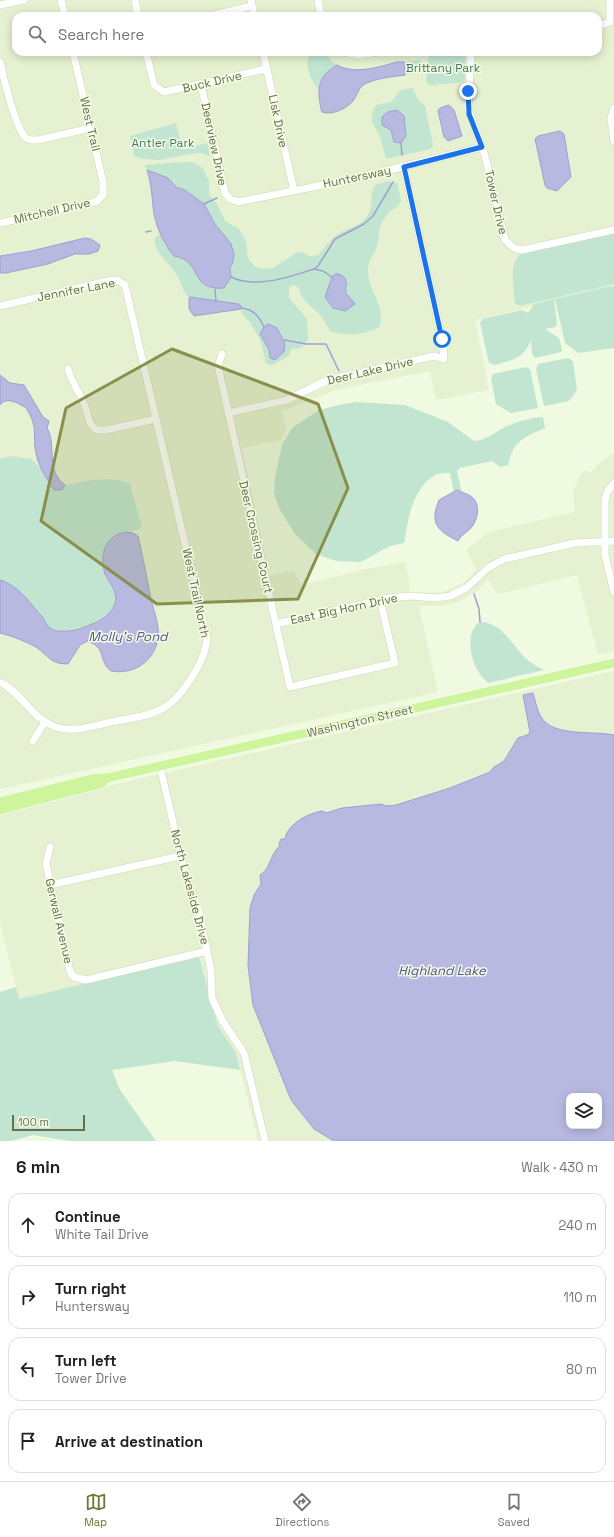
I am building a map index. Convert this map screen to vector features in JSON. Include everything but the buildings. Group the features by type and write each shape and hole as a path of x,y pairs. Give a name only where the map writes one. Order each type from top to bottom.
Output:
{"main road":[{"name":"Washington Street","path":"0,802 95,778 107,778 614,663"},
{"name":"Washington Street","path":"0,810 100,784 107,778"}],"street":[{"path":"0,5 24,0"},
{"path":"61,0 64,12"},
{"path":"135,0 137,12"},
{"path":"318,0 320,12"},
{"path":"602,25 610,22 610,0"},
{"path":"222,12 252,3"},
{"name":"West Trail","path":"74,56 104,187 102,196"},
{"name":"Buck Drive","path":"147,56 154,85 158,89 167,92 266,69"},
{"name":"Lisk Drive","path":"263,56 294,191"},
{"name":"Tower Drive","path":"471,56 468,108 482,147 505,240 514,248 522,250 538,248 614,230"},
{"path":"0,62 8,94 21,131 26,138 30,140 38,140 91,128"},
{"name":"Deerview Drive","path":"201,85 223,188 227,197 232,200"},
{"path":"614,108 611,118 614,141"},
{"name":"Huntersway","path":"232,200 242,202 294,191 404,167 482,147"},
{"name":"Deer Lake Drive","path":"228,413 286,400 328,380 435,356 444,359 442,339 404,167"},
{"name":"Mitchell Drive","path":"0,223 96,202 102,196"},
{"name":"Jennifer Lane","path":"0,306 117,280 125,285 136,333"},
{"name":"West Trail North","path":"0,682 9,688 45,722 58,728 78,729 160,710 175,699 197,671 205,655 207,639 136,333"},
{"name":"Deer Crossing Court","path":"222,354 218,366 290,687 395,663 380,600"},
{"path":"68,369 71,381 84,404 90,423 96,430 106,430 156,419"},
{"path":"614,483 607,492 605,501 605,555 614,592"},
{"name":"East Big Horn Drive","path":"276,624 400,596 432,598 450,596 466,588 488,568 504,559 575,543 614,541"},
{"path":"33,741 45,722"},
{"name":"North Lakeside Drive","path":"160,766 188,886 195,898 199,912 211,971 212,998 224,1024 244,1053 265,1141"},
{"name":"Gerwall Avenue","path":"50,847 46,864 72,975 81,980 207,951"},
{"path":"50,885 180,856"}],"highlighted area":[{"path":"172,349 318,404 348,488 298,599 157,604 41,521 66,408"}],"shaded area":[{"path":"0,0 614,0 614,287 475,320 489,390 436,400 430,371 335,390 283,411 286,429 281,440 242,448 269,575 293,571 302,585 361,570 405,562 409,580 409,592 429,593 443,592 465,582 476,570 466,550 489,532 575,512 573,491 580,476 585,470 591,473 596,466 614,453 614,651 598,655 577,575 498,594 488,580 476,592 458,602 442,606 419,606 438,692 0,789"},
{"name":"Highland Lake","path":"614,671 614,1141 258,1141 236,1053 218,1026 199,957 19,999 0,922 0,813 129,781"}],"green space":[{"path":"309,56 328,56 332,62 337,65 327,72 322,78 319,90 311,78 307,64"},
{"name":"Brittany Park","path":"429,56 465,56 465,80 458,83 437,84 436,86 428,84 426,81"},
{"path":"420,60 423,65 420,72 405,75 404,62"},
{"path":"413,88 418,100 425,106 433,145 431,149 386,159 380,137 372,122 373,110 376,105 391,102 401,90","holes":["404,116 406,136 394,142 391,130 385,126"]},
{"name":"Antler Park","path":"176,123 182,149 207,143 210,156 195,153 160,160 144,159 134,156 130,136"},
{"path":"192,162 203,168 209,182 209,195 217,204 225,221 238,228 243,235 246,242 248,258 255,267 264,269 273,268 296,253 302,252 309,256 318,255 337,235 359,224 366,218 370,211 372,192 375,185 388,181 397,183 401,200 400,203 381,223 377,246 368,268 371,285 381,313 379,327 367,332 355,334 343,334 330,331 320,315 304,300 299,288 294,285 289,287 289,298 307,319 308,340 301,348 291,349 289,356 272,365 266,364 261,342 250,322 242,314 241,308 199,297 189,298 177,275 159,253 155,243 155,238 160,234 166,246 192,265 199,281 229,268 233,262 231,244 215,224 204,204 185,190 176,187 162,176 153,174 147,170 145,165","holes":["332,277 347,286 346,293 349,297 333,308 326,293 329,289","277,328 285,348 280,357 270,358 269,350 261,337"]},
{"path":"614,233 614,284 520,306 515,303 513,272 516,260 520,254"},
{"path":"611,286 614,287 614,348 578,353 565,343 555,299"},
{"path":"554,299 557,324 555,327 545,329 559,338 562,350 561,352 535,358 532,354 531,340 525,351 516,358 494,365 489,363 480,323 482,319 522,310 528,313 534,304"},
{"path":"568,358 573,361 577,390 569,401 544,406 536,369 538,364"},
{"path":"526,367 530,369 538,408 511,413 496,404 491,378 493,374"},
{"path":"356,402 405,405 448,422 474,441 486,438 512,424 533,418 543,417 545,428 525,437 516,445 508,465 500,467 492,461 460,468 457,471 462,493 457,490 454,493 450,473 437,474 427,481 416,496 412,505 404,543 390,546 361,562 336,561 316,554 295,534 279,508 274,493 275,477 282,445 292,428 319,410"},
{"path":"12,456 31,459 43,470 49,481 62,490 65,485 106,479 123,481 130,484 142,527 114,535 105,573 115,593 114,606 106,617 93,624 63,631 50,628 21,593 9,584 0,580 0,459"},
{"path":"480,622 487,623 500,630 525,658 544,670 488,683 481,676 475,666 470,645 472,632 475,626"},
{"path":"199,957 218,1026 236,1053 240,1070 175,1061 112,1070 120,1090 156,1141 69,1141 33,1135 11,1141 0,1141 0,992 16,987 19,999"}],"water":[{"path":"397,62 404,62 405,75 384,78 363,85 353,101 347,106 335,112 322,112 319,96 321,81 325,74 332,68 337,65 344,68 359,70"},
{"path":"449,105 454,110 462,136 448,141 444,137 438,111 440,108"},
{"path":"397,110 404,116 406,136 401,143 394,142 391,130 382,125 382,117 388,112"},
{"path":"560,131 564,134 571,177 557,191 547,188 545,185 535,139 538,136"},
{"path":"147,170 168,178 176,187 185,190 204,204 215,224 231,244 234,254 233,262 230,268 231,277 224,288 213,288 205,285 200,281 194,269 183,259 174,256 166,245 156,221"},
{"path":"85,238 91,239 100,245 98,251 89,254 75,254 48,264 0,273 0,256 31,251"},
{"path":"335,274 339,274 345,278 346,293 355,304 345,311 333,308 325,297 332,277"},
{"path":"191,297 238,304 241,306 241,309 194,316 189,309 189,298"},
{"path":"268,324 277,328 285,344 284,352 275,360 270,358 269,350 260,334 264,327"},
{"path":"0,375 10,383 24,385 43,417 49,421 47,428 50,434 53,465 59,479 65,485 62,490 54,490 41,468 36,453 34,426 26,408 13,401 6,401 0,405"},
{"path":"457,490 467,494 475,500 478,512 471,528 458,541 445,534 437,526 435,521 436,508 439,500"},
{"name":"Molly's Pond","path":"126,532 133,533 138,536 158,629 156,647 147,660 141,665 127,671 111,671 107,667 100,650 87,641 80,645 68,664 57,663 36,647 0,633 0,580 13,586 24,596 43,618 47,625 55,630 65,631 87,626 101,620 110,613 115,604 116,598 112,585 105,574 103,567 103,553 105,547 113,537"},
{"name":"Highland Lake","path":"533,693 542,719 551,726 568,731 614,735 614,1141 334,1141 314,1129 291,1100 253,1005 248,966 250,908 254,895 261,884 260,875 264,872 274,853 280,846 279,844 281,839 285,839 290,828 306,816 323,811 326,813 342,808 381,804 386,806 396,805 450,788 490,772 494,767 504,761 518,738 527,735 530,732 523,695"}],"waterway":[{"path":"401,143 402,155"},
{"path":"231,277 251,282 261,282 284,278 314,269 318,266 335,239 364,224 373,216 393,182"},
{"path":"204,204 217,198"},
{"path":"146,232 151,231"},
{"path":"314,269 323,271 332,277"},
{"path":"215,289 216,301"},
{"path":"241,308 249,310 255,314 264,327"},
{"path":"284,340 306,344 326,344 339,371"},
{"path":"474,594 479,609 480,622"}],"route":[{"path":"442,339 404,167 482,147 469,114 467,100 468,91"}]}
